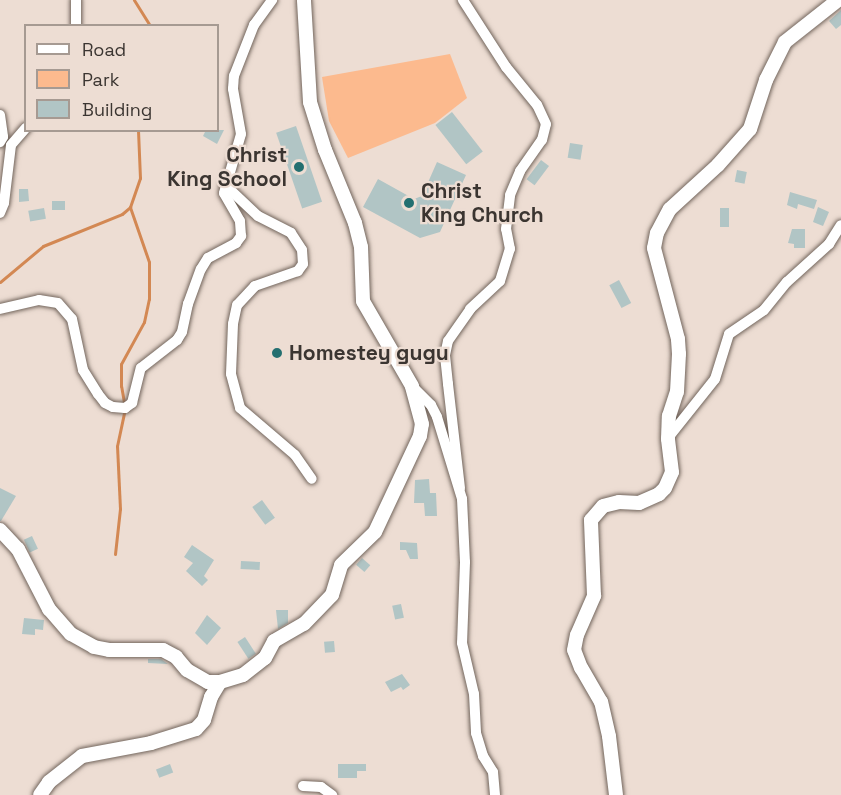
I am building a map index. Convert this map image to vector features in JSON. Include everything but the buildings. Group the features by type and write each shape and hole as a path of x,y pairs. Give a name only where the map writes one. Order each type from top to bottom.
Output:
{"main road":[{"path":"0,530 18,549 49,609 71,634 94,647 109,650 163,650 195,675 208,682 220,682 243,675 265,658 274,641 304,624 329,600 335,590 341,565 375,532 420,436 422,424 412,386 363,301 361,248 355,223 325,150 310,102 304,0"},
{"path":"616,795 609,736 601,702 581,668 574,650 577,635 594,596 591,520 603,506 639,503 665,488 672,472 668,439 669,416 677,392 679,354 678,339 657,267 654,248 657,232 670,209 717,165 750,129 766,80 785,42 838,0"},
{"path":"40,795 49,782 82,756 151,743 196,729 204,720 211,698 220,682"}],"street":[{"path":"76,0 76,24"},
{"path":"0,309 39,300 57,303 68,314 76,328 79,356 87,377 105,403 124,408 132,403 141,368 177,340 182,332 188,304 201,269 208,258 236,243 241,236 240,220 227,200 225,185 241,134 233,89 234,76 254,25 272,0"},
{"path":"463,0 506,67 537,105 546,124 542,140 520,171 510,195 506,229 510,249 500,281 470,309 448,341 445,355 465,524 462,643 474,694 476,733 483,756 493,772 495,795"},
{"path":"0,115 3,137 0,142"},
{"path":"0,213 4,203 11,146 24,130"},
{"path":"225,185 258,216 291,233 302,250 303,264 298,271 255,286 237,306 232,324 231,374 240,408 295,455 312,479"},
{"path":"668,439 715,379 729,334 764,309 787,282 829,244 841,225"},
{"path":"412,386 431,405 437,417 460,488"},
{"path":"303,786 321,787 332,795"}],"green space":[{"path":"450,54 467,98 435,123 348,158 329,121 322,77"}],"waterway":[{"path":"134,0 149,24"},
{"path":"0,282 43,246 122,214 130,207 140,178 138,132"},
{"path":"115,554 120,509 117,446 125,408 121,386 121,364 144,322 149,299 149,262 130,207"}],"place":[{"name":"Christ King School","path":"299,167"},
{"name":"Christ King Church","path":"409,203"},
{"name":"Homestey gugu","path":"277,353"}]}
